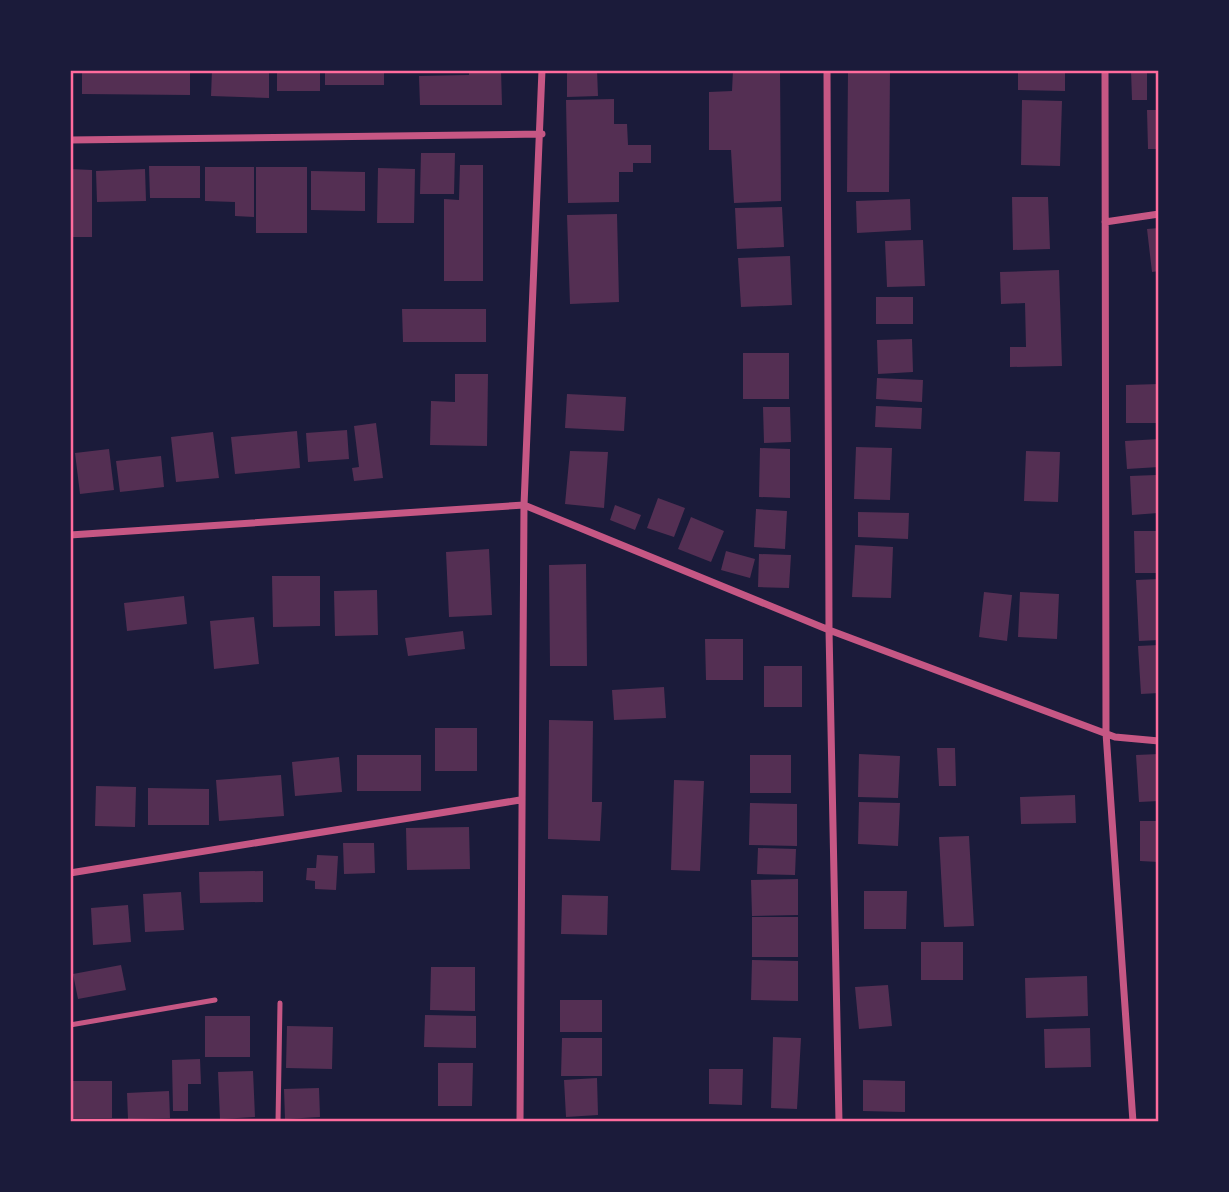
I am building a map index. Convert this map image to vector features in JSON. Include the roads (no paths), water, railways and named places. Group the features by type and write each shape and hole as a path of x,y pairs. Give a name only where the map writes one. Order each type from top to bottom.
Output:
{"street":[{"path":"520,1122 524,505 542,134 542,70"},
{"path":"827,70 829,630 839,1122"},
{"path":"1105,70 1106,733 1133,1122"},
{"path":"70,140 542,134"},
{"path":"1105,222 1159,214"},
{"path":"70,535 524,505 829,630 1115,737 1159,741"},
{"path":"70,873 520,800"}],"lane":[{"path":"70,1025 215,1000"},
{"path":"278,1122 280,1003"}]}
